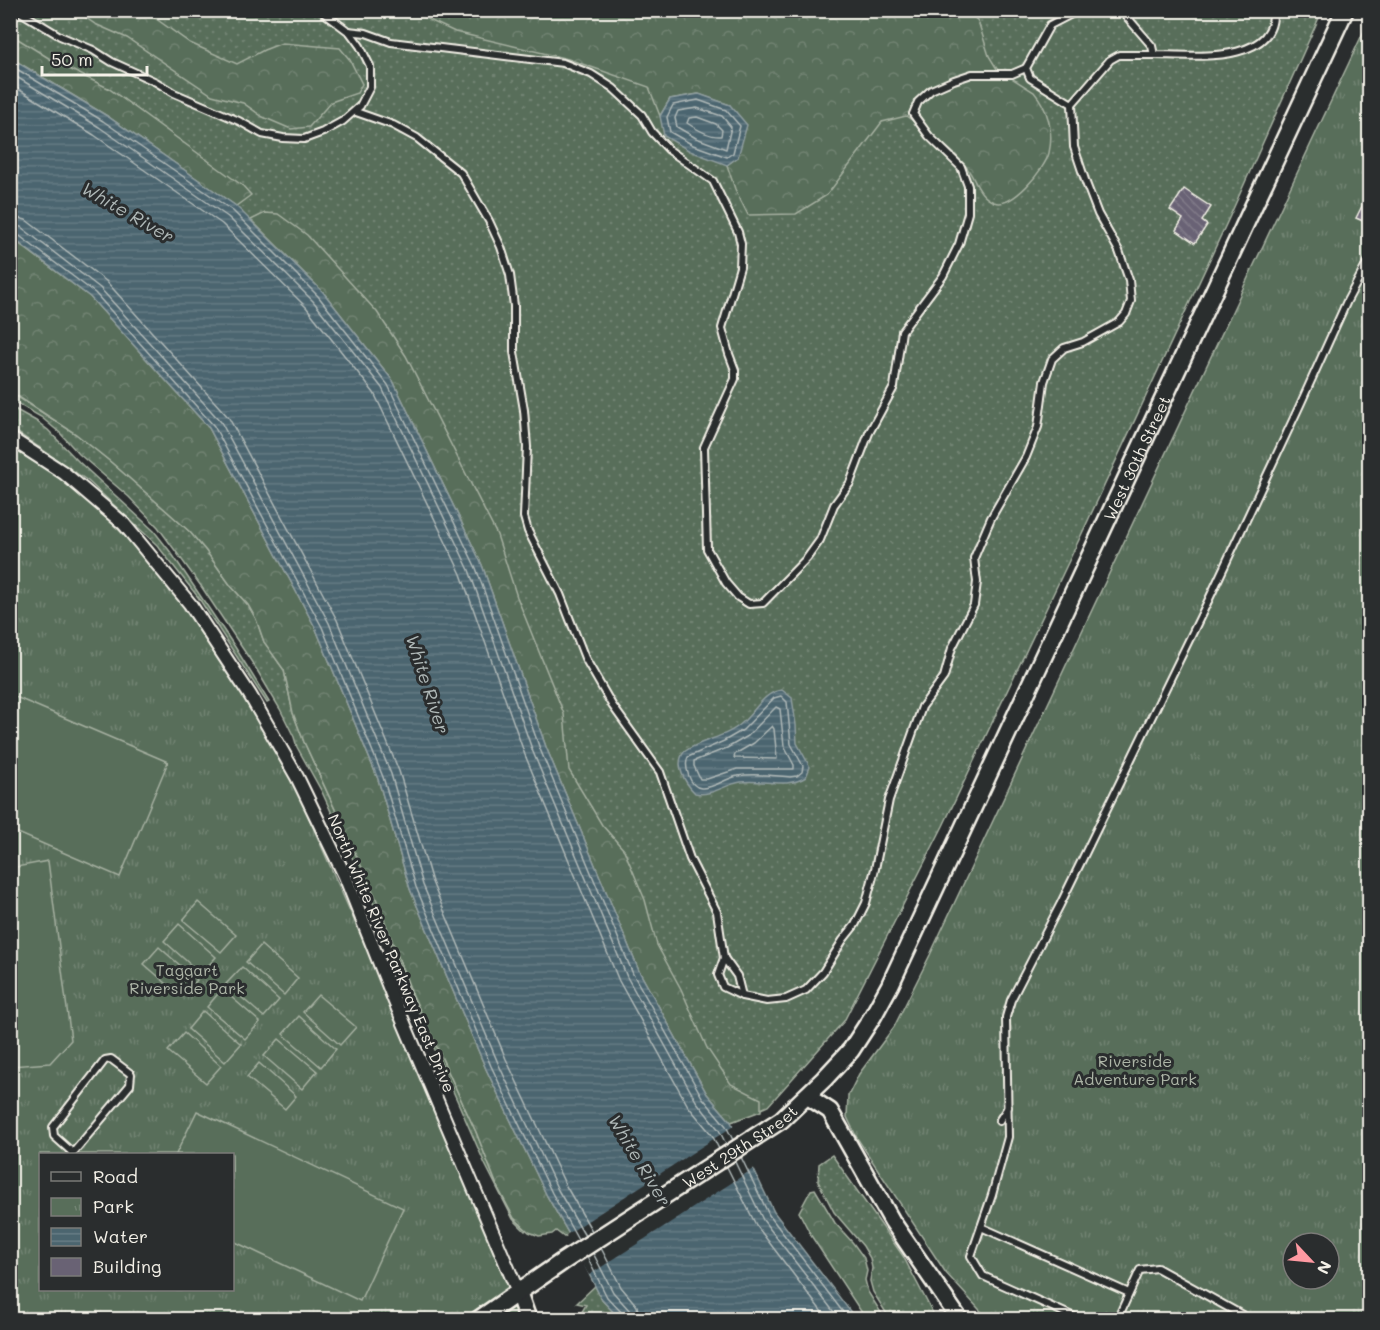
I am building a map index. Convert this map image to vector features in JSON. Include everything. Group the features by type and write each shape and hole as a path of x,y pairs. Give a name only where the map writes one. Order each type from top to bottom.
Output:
{"main road":[{"name":"West 30th Street","path":"927,904 1345,10"},
{"name":"West 29th Street","path":"478,1320 562,1262 761,1134 781,1120 807,1096 851,1050 873,1016 890,986 927,904"},
{"path":"518,1293 528,1320"}],"street":[{"name":"North White River Parkway East Drive","path":"10,438 64,473 124,524 190,604 260,711 315,811 345,876 395,1002 518,1293"},
{"path":"807,1096 830,1111 892,1221 960,1320"}],"lane":[{"path":"17,10 60,36 93,50 174,93 239,121 262,134 283,138 304,138 323,132 356,112 370,87 370,66 360,46 348,31 320,10"},
{"path":"1012,74 1026,68 1050,25 1079,10"},
{"path":"1121,10 1152,46 1154,55"},
{"path":"724,958 718,975 723,987 742,996 767,1001 786,999 806,990 823,972 855,925 866,903 889,800 922,707 944,676 952,648 974,605 976,582 974,558 991,518 1026,457 1038,427 1044,382 1052,359 1064,348 1083,342 1119,322 1126,314 1131,301 1129,280 1119,251 1098,214 1074,147 1072,104 1110,60 1119,55 1236,53 1255,45 1266,35 1274,21 1273,10"},
{"path":"348,31 366,33 391,42 430,48 563,63 591,74 614,88 642,114 652,132 669,150 713,181 738,232 741,244 740,267 722,328 735,369 735,379 704,447 707,549 726,583 738,597 750,604 763,603 807,558 820,540 834,505 850,483 869,433 894,387 902,331 943,276 959,244 968,213 968,186 961,167 929,136 913,114 918,102 931,90 972,74 1012,74 1030,78 1072,104"},
{"path":"1026,68 1030,78"},
{"path":"356,112 393,125 417,138 461,173 489,221 501,247 510,275 514,306 514,352 524,410 527,447 524,517 528,531 560,594 585,658 612,705 660,771 690,859 717,912 724,958 737,976 742,996"},
{"path":"1081,1320 983,1276 971,1256 992,1195 1008,1137 1006,1017 1011,1000 1199,618 1347,301 1370,258"},
{"path":"72,1153 54,1136 53,1127 105,1060 111,1059 131,1074 130,1085 74,1153"},
{"path":"999,1121 1008,1107"},
{"path":"981,1227 1129,1293"},
{"path":"1117,1320 1140,1270 1157,1268 1251,1320"}],"green space":[{"path":"10,11 1322,11 1229,218 943,826 844,1021 768,1106 731,1122 236,206 107,116 11,58"},
{"path":"76,11 145,11 190,43 237,64 282,43 340,48 350,60 362,84 357,93 331,102 309,127 291,129 263,117 243,103 212,95 127,38 95,24"},
{"path":"410,11 967,11 978,21 989,56 997,69 1034,92 1043,106 1049,121 1051,137 1049,153 1027,186 1010,200 1001,203 994,202 979,190 967,168 957,156 906,116 882,122 827,195 796,214 748,215 735,189 727,165 738,157 730,105 698,94 670,99 660,116 649,87 568,59 455,32"},
{"name":"Riverside Adventure Park","path":"1369,20 1369,1319 988,1319 946,1273 857,1138 847,1117 848,1096 859,1074 894,1027 930,955"},
{"path":"10,34 55,62 108,88 243,186 251,195 236,206 107,116 11,58"},
{"path":"265,213 278,214 307,235 377,312 406,356 497,535 517,597 564,714 569,770 602,825 624,850 645,900 657,945 681,989 707,1048 731,1084 761,1099 761,1111 731,1122 707,1094 639,971 546,747 482,565 393,381 323,292 251,220"},
{"path":"10,237 90,297 209,428 316,629 378,779 410,889 486,1069 547,1196 569,1234 564,1237 556,1231 539,1236 529,1232 514,1218 498,1188 476,1132 411,991 376,898 304,742 293,713 284,670 264,642 248,605 190,532 169,513 76,434 11,392"},
{"path":"10,392 76,434 169,513 190,532 248,605 264,642 284,670 293,713 304,742 376,898 411,991 476,1132 498,1188 514,1218 526,1229 525,1231 513,1219 485,1164 374,905 322,792 297,747 280,709 257,670 158,527 129,497 79,454 60,433 41,417 11,400"},
{"path":"11,407 48,430 154,531 235,647 269,702 267,703 198,597 157,545 88,481 11,428"},
{"name":"Taggart Riverside Park","path":"10,447 52,473 86,499 137,547 176,592 245,698 294,784 518,1292 522,1319 11,1319"},
{"path":"11,695 168,762 120,877 11,830"},
{"path":"48,861 71,1040 50,1063 11,1066 11,868"},
{"path":"198,902 236,935 221,952 183,920"},
{"path":"179,924 216,957 201,974 164,941"},
{"path":"261,945 298,978 284,995 246,962"},
{"path":"159,947 197,980 182,997 144,964"},
{"path":"242,967 279,1000 264,1017 226,984"},
{"path":"222,989 260,1022 245,1039 207,1007"},
{"path":"318,995 356,1027 340,1045 303,1012"},
{"path":"203,1011 241,1044 225,1062 188,1029"},
{"path":"299,1016 336,1049 321,1067 283,1034"},
{"path":"184,1033 221,1066 206,1083 168,1051"},
{"path":"279,1039 317,1071 302,1089 264,1056"},
{"path":"259,1063 296,1096 285,1109 247,1077"},
{"path":"197,1111 403,1208 360,1301 234,1241 234,1153 176,1153"},
{"path":"832,1155 903,1256 936,1319 890,1319 873,1292 870,1281 872,1268 870,1258 863,1246 834,1212 818,1181 819,1164"},
{"path":"815,1189 835,1223 864,1258 868,1292 885,1319 866,1319 812,1237 799,1212 811,1190"},
{"path":"595,1286 602,1300 620,1319 577,1320 586,1305 577,1303"}],"water":[{"name":"White River","path":"10,58 107,116 236,206 323,292 393,381 482,565 546,747 639,971 707,1094 731,1122 774,1212 856,1319 620,1319 602,1300 547,1196 486,1069 410,889 378,779 316,629 209,428 90,297 11,237"},
{"path":"699,94 730,105 747,125 738,157 727,165 690,151 664,136 660,116 670,99"},
{"path":"782,690 792,698 797,743 810,767 806,777 799,781 783,783 741,782 712,792 695,793 684,779 680,768 684,752 737,727 765,698"}],"pier":[{"path":"735,1125 756,1167 589,1275 566,1235"}],"building":[{"path":"1184,189 1211,207 1202,221 1207,225 1195,243 1176,230 1183,219 1170,210"},
{"path":"1370,190 1370,224 1356,218"}]}
